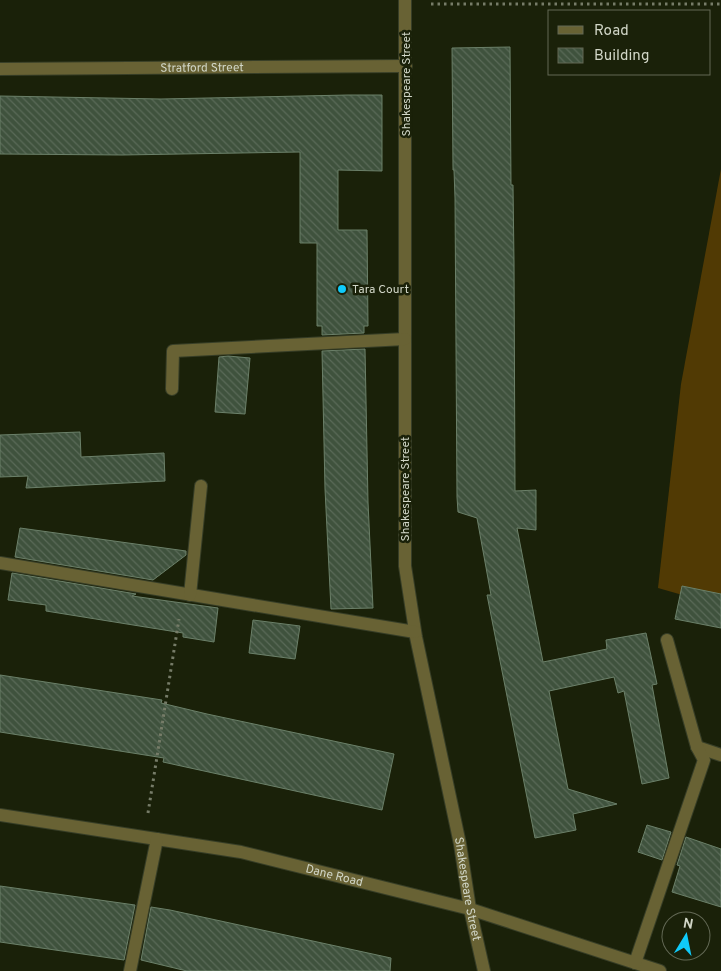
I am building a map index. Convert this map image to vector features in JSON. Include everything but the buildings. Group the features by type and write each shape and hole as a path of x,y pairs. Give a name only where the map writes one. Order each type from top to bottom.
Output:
{"street":[{"name":"Shakespeare Street","path":"405,2 405,566 415,632 460,844 470,909 484,971"},
{"name":"Stratford Street","path":"0,69 406,66"},
{"path":"172,389 173,351 406,339"},
{"path":"187,594 201,486"},
{"path":"0,563 415,632"},
{"path":"635,963 704,760 697,747 667,640"},
{"path":"697,747 721,755"},
{"name":"Dane Road","path":"0,815 241,852 470,909 660,971"},
{"path":"130,971 151,839"}],"path":[{"path":"405,2 721,4"},
{"path":"151,839 187,594"}],"shaded area":[{"path":"721,169 721,606 658,588 681,384"}],"place":[{"name":"Tara Court","path":"342,289"}]}
